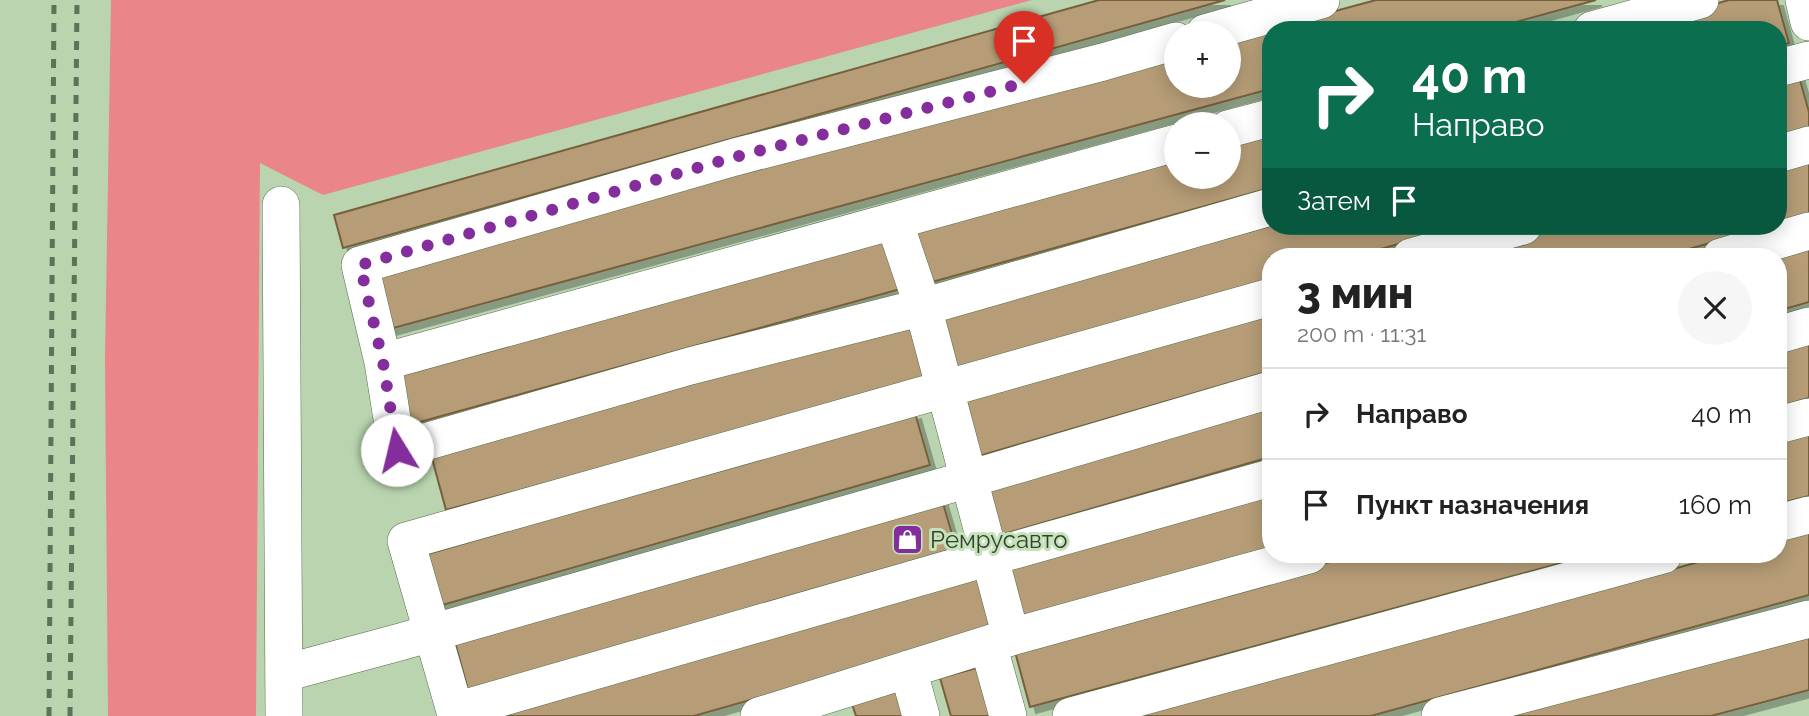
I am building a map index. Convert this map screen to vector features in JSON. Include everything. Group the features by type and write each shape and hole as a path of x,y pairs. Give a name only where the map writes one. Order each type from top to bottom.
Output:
{"street":[{"path":"1241,23 1321,0"},
{"path":"1624,21 1700,0"},
{"path":"1804,0 1809,22"},
{"path":"1164,44 735,157 360,265 383,362 397,450 690,366 923,307 1262,209"},
{"path":"1787,66 1809,60"},
{"path":"1241,126 1262,120"},
{"path":"1787,151 1809,145"},
{"path":"383,362 1164,147"},
{"path":"281,205 284,716"},
{"path":"894,221 923,307 990,556 1008,716"},
{"path":"1751,248 1809,231"},
{"path":"1444,248 1490,235"},
{"path":"1262,299 406,541 455,711 1262,480"},
{"path":"1787,332 1809,326"},
{"path":"285,673 969,479 1262,392"},
{"path":"1787,423 1809,417"},
{"path":"1787,521 1809,515"},
{"path":"759,716 819,707 908,669 1280,563"},
{"path":"1071,716 1634,563"},
{"path":"1440,716 1809,619"},
{"path":"908,669 922,716"}],"shaded area":[{"path":"111,0 1032,0 323,195 260,163 256,716 108,716 105,360"}],"building":[{"path":"1099,0 1225,0 343,248 334,215"},
{"path":"1376,0 1596,0 1520,21 1298,21"},
{"path":"1729,0 1777,0 1783,21 1654,21"},
{"path":"1262,31 1262,91 1241,97 1241,36"},
{"path":"1164,58 1164,98 1237,98 1186,112 1164,112 1164,118 386,330 370,274"},
{"path":"1798,73 1809,112 1809,128 1787,134 1787,76"},
{"path":"1262,130 1262,190 925,284 910,228 1164,157 1164,189 1241,189 1241,136"},
{"path":"1809,156 1809,214 1787,220 1787,162"},
{"path":"1262,228 1262,235 1431,235 1384,248 1262,248 1262,282 950,371 935,317"},
{"path":"889,235 904,288 409,425 394,372"},
{"path":"1537,235 1738,235 1693,248 1491,248"},
{"path":"1809,246 1809,302 1787,308 1787,254"},
{"path":"1262,314 1262,373 979,456 963,402"},
{"path":"912,321 928,380 446,510 430,451"},
{"path":"1809,333 1809,398 1787,404 1787,339"},
{"path":"1262,403 1262,459 997,536 983,484"},
{"path":"915,413 930,465 439,606 424,555"},
{"path":"1809,432 1809,496 1787,502 1787,438"},
{"path":"1262,490 1262,555 1021,624 1004,564"},
{"path":"942,500 957,551 468,690 454,639"},
{"path":"1809,531 1809,595 1371,716 1137,716 1695,563 1787,563 1787,537"},
{"path":"1327,563 1561,563 1030,707 1014,648"},
{"path":"980,575 995,630 694,716 485,716"},
{"path":"1809,630 1809,690 1711,716 1487,716"},
{"path":"987,665 1001,716 951,716 940,678"},
{"path":"904,688 912,716 856,716 852,704"}],"railway":[{"path":"49,716 54,0"},
{"path":"70,716 77,0"}],"place":[{"name":"Ремрусавто","path":"907,539"}],"route":[{"path":"397,450 383,362 360,265 735,157 1024,83"}]}
